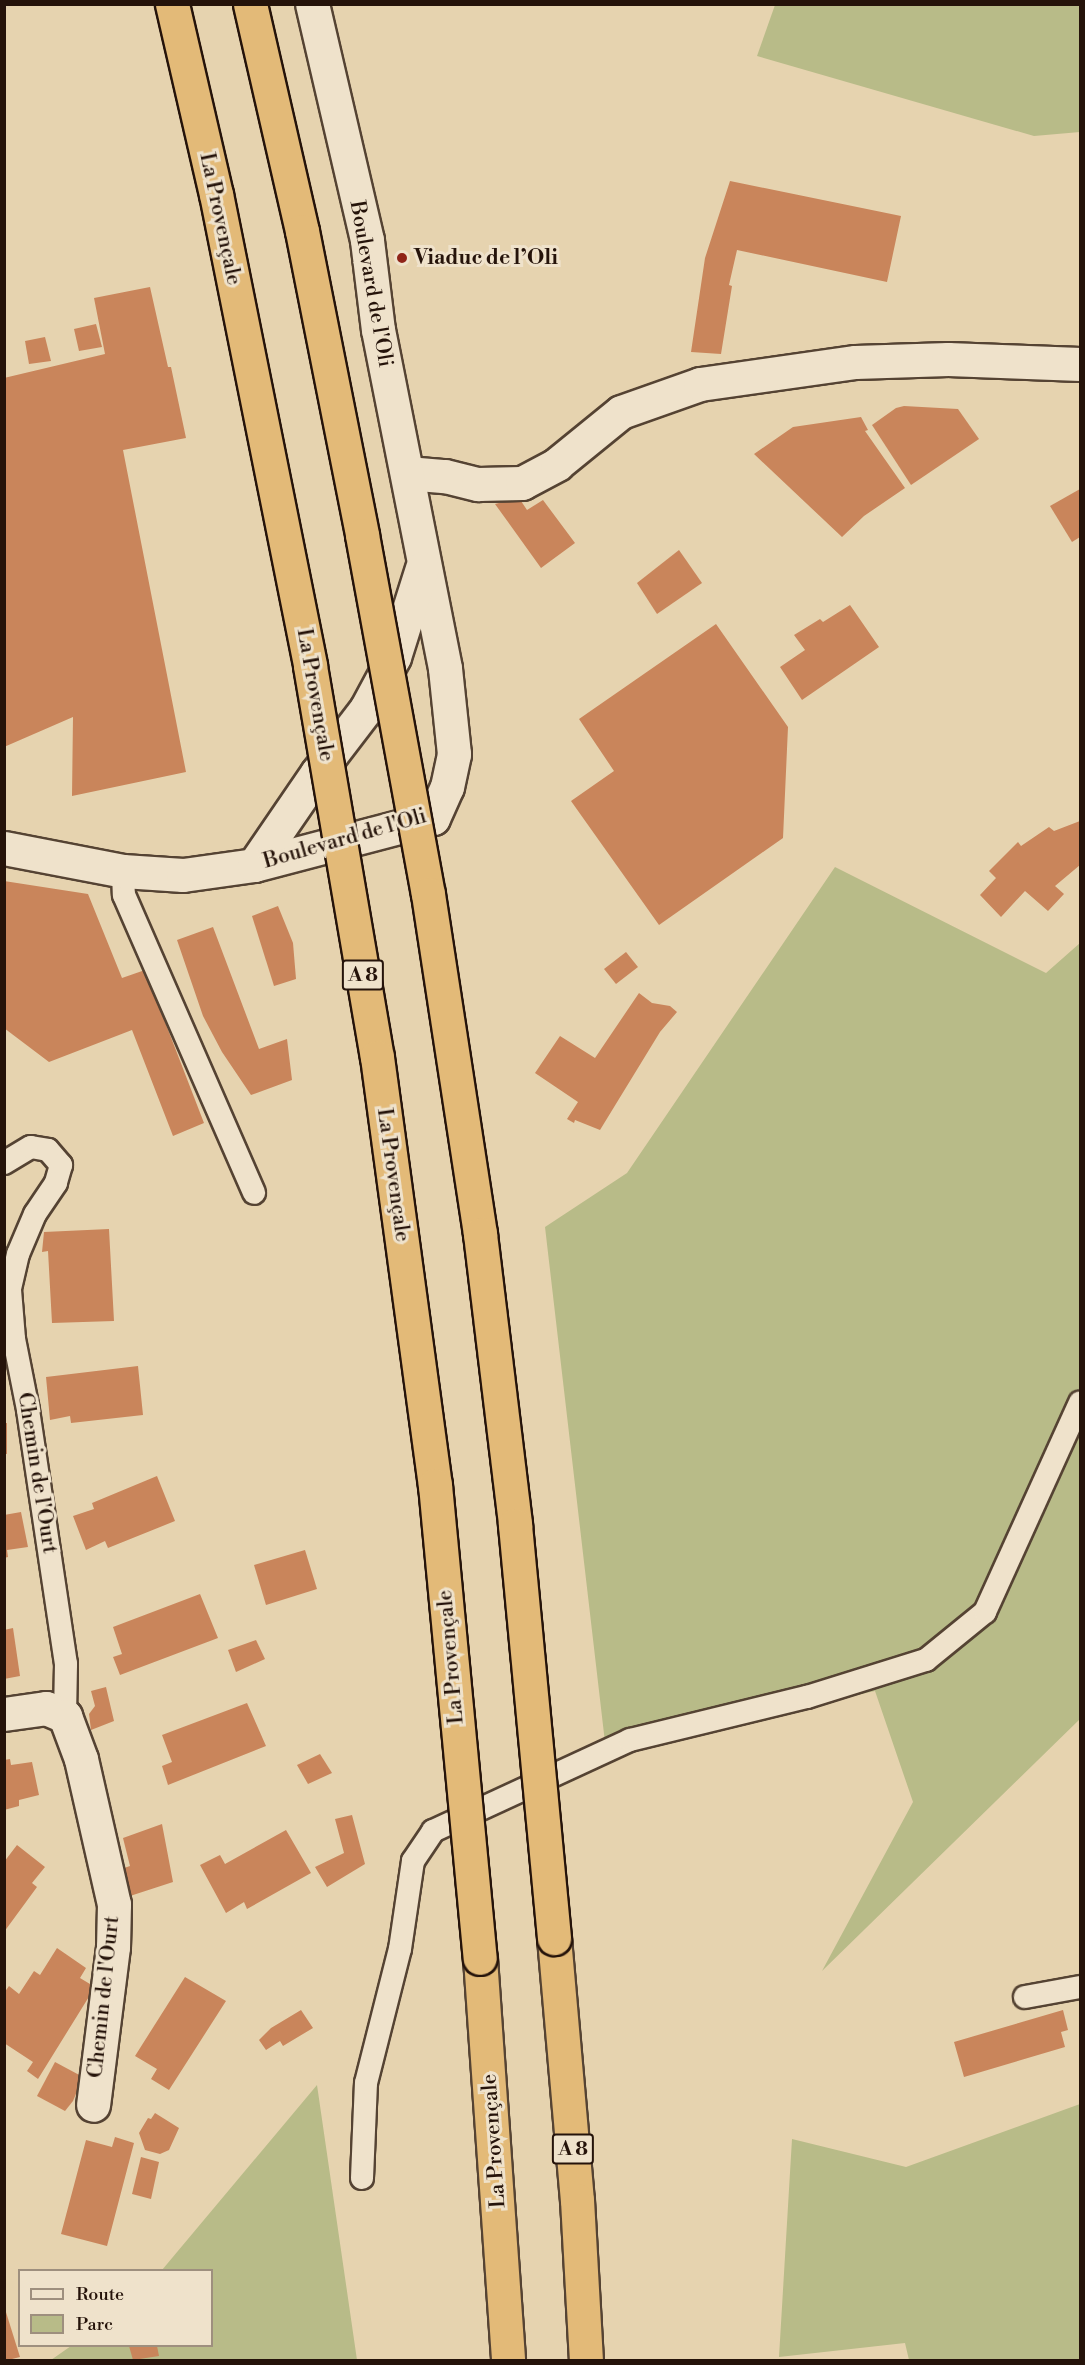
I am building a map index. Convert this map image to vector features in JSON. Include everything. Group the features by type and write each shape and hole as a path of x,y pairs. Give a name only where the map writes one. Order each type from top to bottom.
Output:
{"highway":[{"name":"La Provençale","path":"172,4 216,194 310,666 377,1057 435,1485 480,1958 508,2361"},
{"name":"A 8","path":"250,4 316,301 362,534 433,929 485,1269 515,1525 554,1938 578,2200 586,2361"}],"street":[{"name":"Boulevard de l'Oli","path":"4,848 123,871 183,875 254,865 433,818 447,787 454,754 445,668 378,330 367,240 312,4"},
{"path":"407,473 446,477 478,484 522,483 557,464 621,412 700,384 855,362 948,359 1080,364"},
{"name":"Boulevard de l'Oli","path":"254,865 317,773 366,709 394,657 423,566"},
{"path":"4,1714 46,1708 65,1716"},
{"name":"Chemin de l'Ourt","path":"65,1716 81,1759 114,1904 113,1947 93,2105"}],"lane":[{"path":"123,871 124,895 254,1193"},
{"name":"Chemin de l'Ourt","path":"4,1163 31,1147 48,1150 61,1165 56,1183 35,1214 18,1254 10,1290 14,1339 28,1410 66,1664 65,1716"},
{"path":"362,2178 366,2082 400,1948 413,1861 433,1831 630,1740 807,1697 926,1660 985,1612 1080,1402"},
{"path":"1025,1997 1080,1987"}],"green space":[{"path":"775,5 1080,5 1080,132 1034,136 757,56"},
{"path":"835,867 1046,973 1080,943 1080,1719 822,1971 913,1802 875,1691 606,1751 545,1227 627,1173"},
{"path":"317,2085 357,2360 51,2360 70,2347 213,2347 213,2269 163,2269"},
{"path":"1080,2104 1080,2360 909,2360 905,2343 779,2357 792,2139 906,2167"}],"building":[{"path":"730,181 901,216 887,282 737,250 729,285 732,286 721,354 691,352 705,258"},
{"path":"150,287 168,367 171,367 186,438 123,450 186,772 72,796 73,717 4,747 4,378 105,354 94,298"},
{"path":"96,324 102,347 79,351 74,329"},
{"path":"45,337 51,361 29,364 25,341"},
{"path":"904,406 958,409 979,439 911,485 872,425 896,408"},
{"path":"861,417 868,430 865,431 905,488 864,516 842,537 754,454 793,427"},
{"path":"1080,489 1080,537 1072,542 1050,506"},
{"path":"519,498 527,510 543,500 575,543 541,568 495,504"},
{"path":"679,550 702,583 657,614 637,583"},
{"path":"850,605 879,647 802,700 780,667 805,650 794,635 820,619 823,622"},
{"path":"716,624 788,727 783,838 659,925 571,801 614,771 579,719"},
{"path":"1080,821 1080,865 1055,886 1064,894 1048,911 1025,891 1001,917 980,895 996,878 989,871 1018,842 1021,846 1049,827 1054,831"},
{"path":"4,881 88,894 122,978 145,970 204,1123 173,1136 132,1030 49,1062 4,1028"},
{"path":"278,906 293,943 296,979 274,986 252,916"},
{"path":"213,927 259,1049 287,1039 292,1080 251,1095 222,1052 203,1016 177,940"},
{"path":"626,952 638,967 616,984 604,969"},
{"path":"639,993 652,1003 670,1006 677,1012 660,1032 600,1130 575,1120 574,1123 567,1119 578,1102 535,1073 560,1036 595,1058"},
{"path":"109,1229 114,1321 52,1323 48,1251 42,1252 44,1232"},
{"path":"138,1366 143,1415 71,1423 70,1416 50,1420 46,1377"},
{"path":"4,1423 7,1423 7,1454 4,1454"},
{"path":"157,1476 175,1521 108,1548 105,1541 86,1550 73,1516 94,1509 92,1503"},
{"path":"21,1512 28,1547 7,1550 8,1557 4,1558 4,1515"},
{"path":"305,1550 317,1589 266,1605 254,1565"},
{"path":"200,1594 218,1638 120,1675 113,1657 122,1654 113,1627"},
{"path":"13,1628 20,1676 4,1679 4,1630"},
{"path":"256,1640 265,1659 236,1672 228,1650"},
{"path":"106,1687 114,1721 91,1730 89,1714 95,1706 91,1691"},
{"path":"247,1703 266,1746 168,1785 162,1766 172,1762 162,1735"},
{"path":"320,1754 332,1773 308,1784 297,1765"},
{"path":"10,1759 11,1765 32,1762 39,1795 19,1800 19,1806 4,1810 4,1760"},
{"path":"352,1815 365,1864 327,1887 315,1867 344,1853 335,1819"},
{"path":"162,1824 173,1882 130,1896 124,1868 130,1866 123,1838"},
{"path":"286,1830 311,1873 247,1909 244,1902 226,1913 200,1865 220,1855 225,1864"},
{"path":"17,1845 45,1867 32,1883 37,1887 4,1932 4,1862"},
{"path":"57,1948 86,1968 80,1978 95,1987 38,2079 27,2071 33,2062 4,2043 4,1993 9,1986 19,1994 34,1971 40,1975"},
{"path":"185,1977 226,2001 169,2090 151,2079 157,2069 135,2056"},
{"path":"301,2010 313,2028 283,2046 280,2041 266,2050 259,2040 271,2028"},
{"path":"1063,2010 1068,2030 1061,2032 1065,2047 964,2077 954,2042"},
{"path":"55,2062 83,2077 73,2101 65,2111 37,2096"},
{"path":"155,2113 179,2128 169,2150 160,2154 145,2150 139,2133 148,2118 151,2119"},
{"path":"115,2137 134,2143 107,2246 61,2234 86,2140 112,2147"},
{"path":"141,2157 159,2162 151,2199 132,2194"},
{"path":"5,2309 20,2357 8,2360 4,2360"},
{"path":"129,2347 157,2347 159,2356 133,2360"}],"place":[{"name":"Viaduc de l’Oli","path":"402,258"}]}
